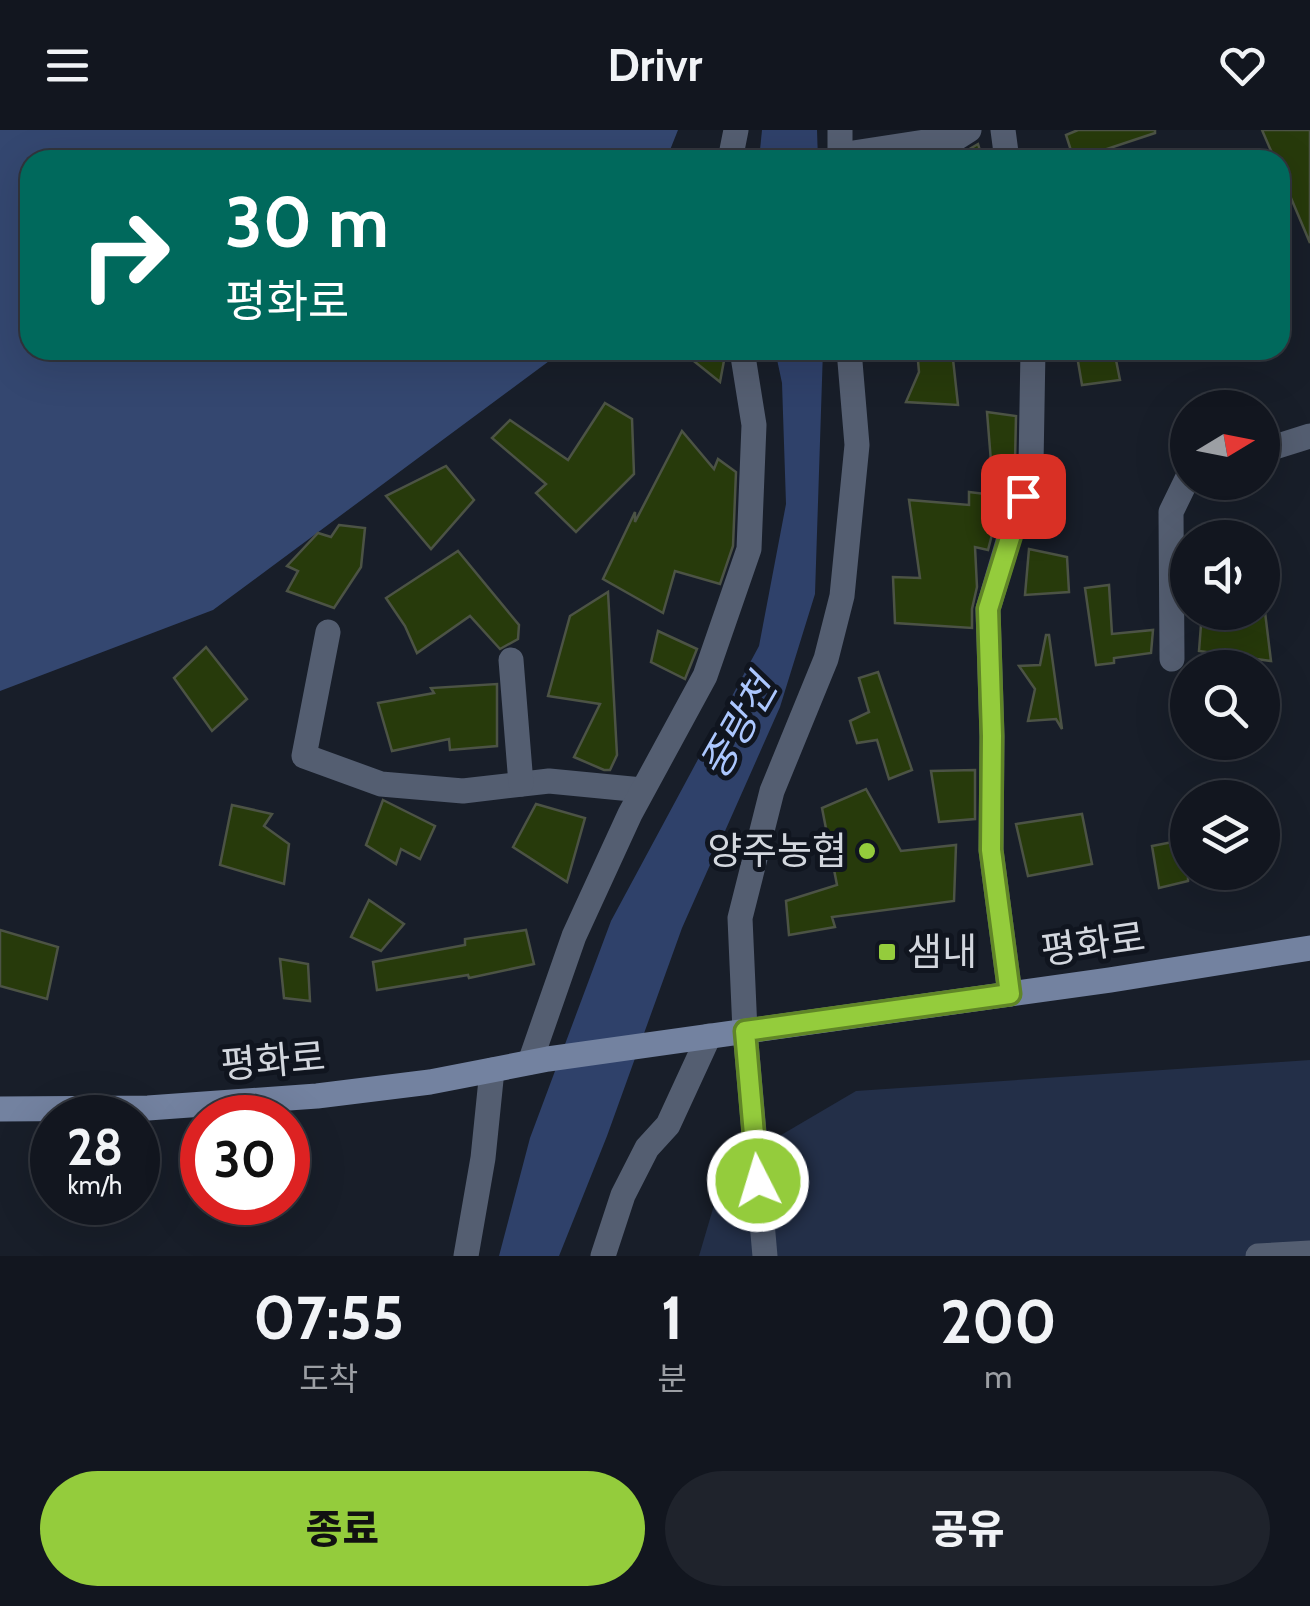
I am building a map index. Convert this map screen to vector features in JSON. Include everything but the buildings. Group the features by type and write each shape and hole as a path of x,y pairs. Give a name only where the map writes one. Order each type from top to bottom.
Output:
{"main road":[{"name":"평화로","path":"0,1109 148,1108 317,1096 1310,948"}],"street":[{"path":"840,148 958,137 968,130"},
{"path":"539,1060 574,936 642,790 704,676 749,549 754,425 744,360"},
{"path":"765,1256 745,1031 740,918 772,791 826,659 842,596 857,445 850,360"},
{"path":"1010,994 991,850 988,609 1032,464 1033,360"},
{"path":"1280,445 1310,436"},
{"path":"1172,650 1171,512 1177,500"},
{"path":"328,632 304,756 382,784 463,790 549,781 642,790"},
{"path":"511,660 521,784"},
{"path":"603,1256 624,1195 647,1148 668,1125 709,1036"},
{"path":"466,1256 483,1158 492,1070"},
{"path":"1258,1256 1310,1253"}],"shaded area":[{"path":"0,130 678,130 670,150 20,150 20,360 550,360 213,610 0,691"},
{"path":"1310,1060 1310,1256 699,1256 725,1168 856,1091"}],"water":[{"path":"762,130 817,130 818,150 760,150"},
{"name":"중랑천","path":"777,360 823,360 815,594 780,707 682,928 559,1256 499,1256 530,1138 611,921 759,646 786,504 782,383"}],"place":[{"name":"양주농협","path":"867,851"},
{"name":"샘내","path":"887,952"}],"route":[{"path":"758,1181 745,1031 1010,994 991,850 988,609 1023,496"}]}
